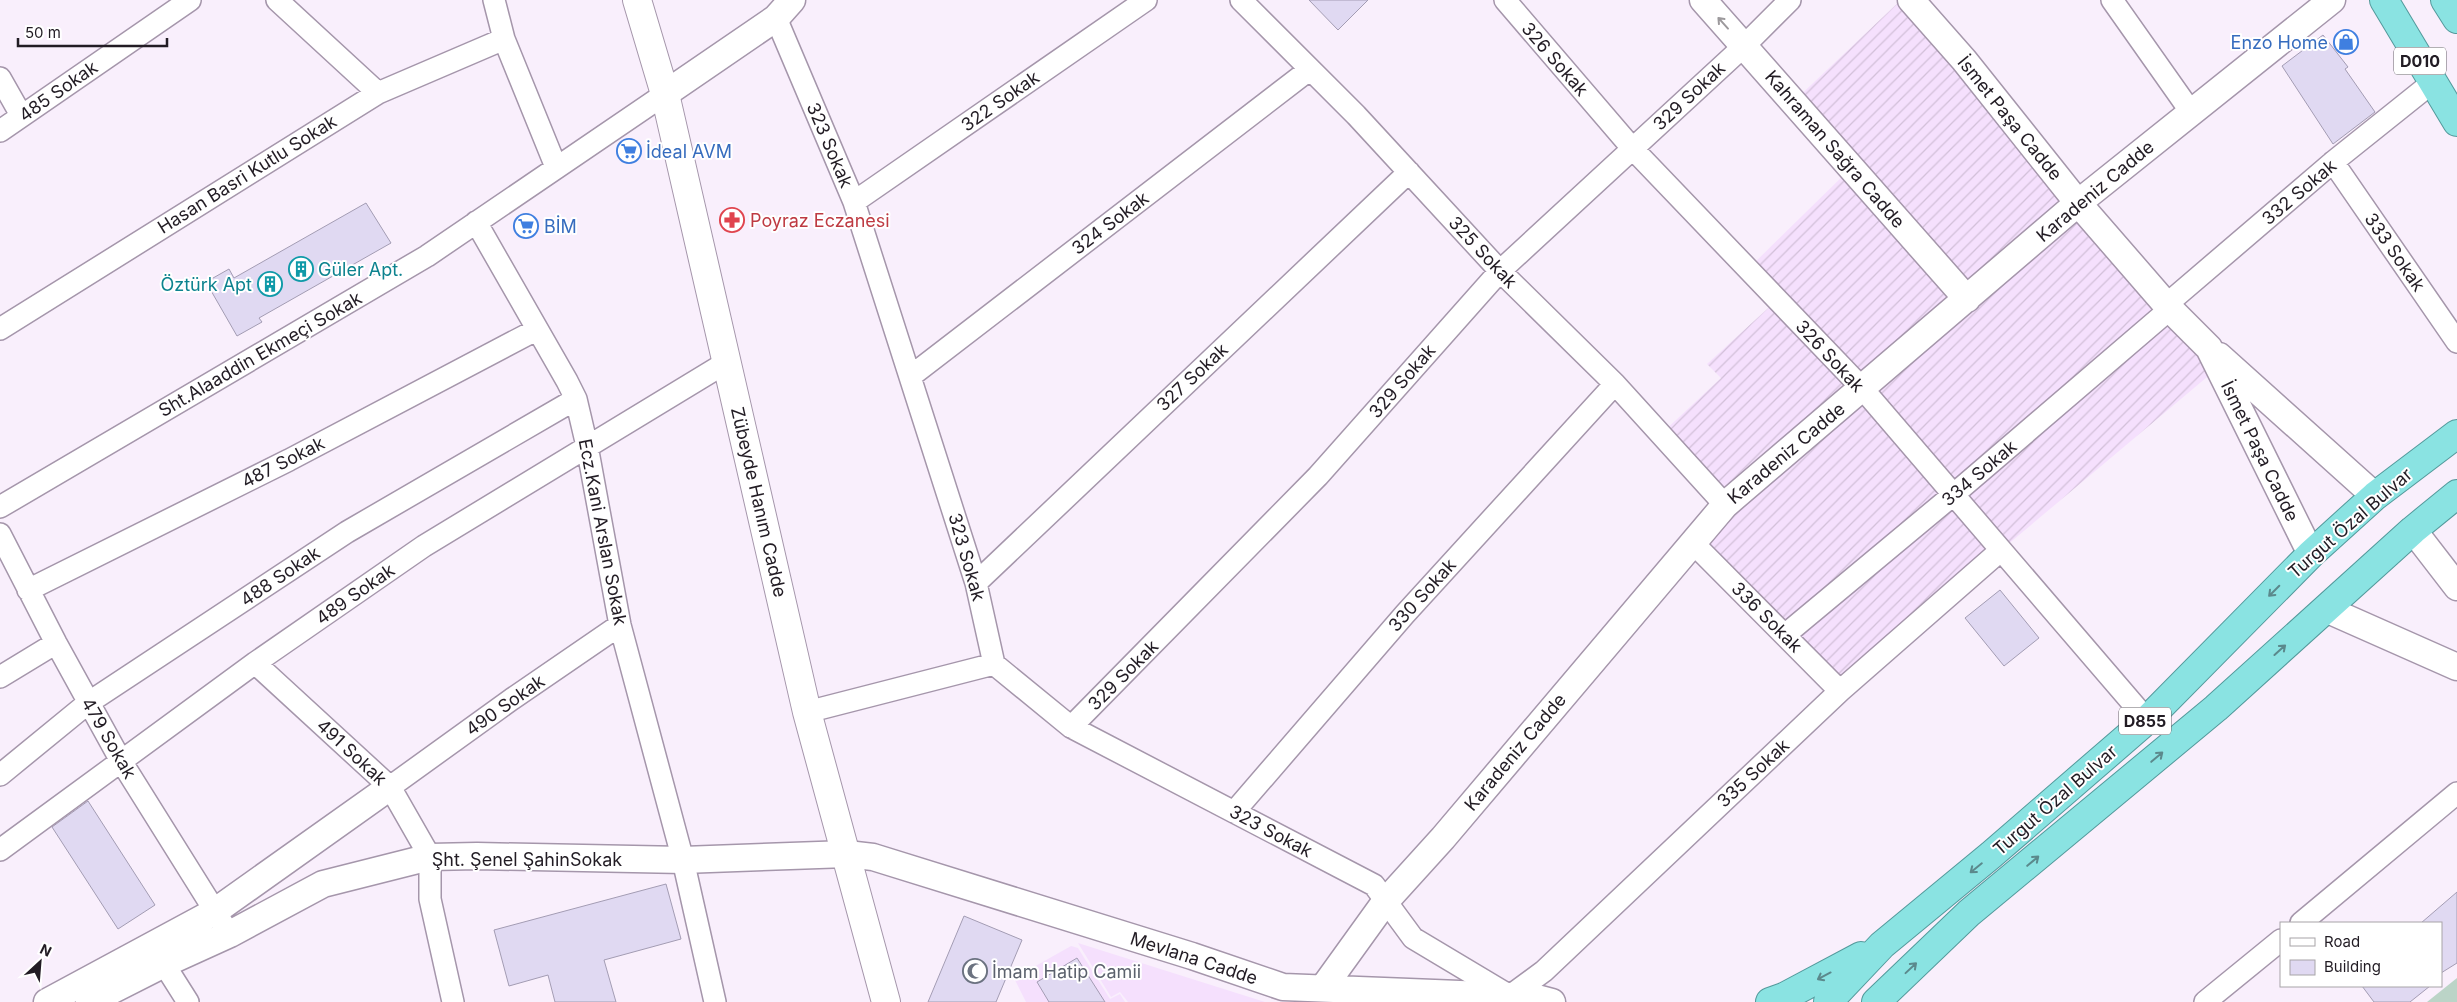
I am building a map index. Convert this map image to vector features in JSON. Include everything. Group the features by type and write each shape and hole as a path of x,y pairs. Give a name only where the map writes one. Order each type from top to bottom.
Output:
{"highway":[{"name":"D010","path":"2384,0 2457,122"},
{"path":"2445,0 2457,19"},
{"name":"Turgut Özal Bulvar","path":"1828,1002 1882,945 1991,856 2146,720 2311,554 2375,496 2457,434"},
{"name":"Turgut Özal Bulvar","path":"1876,1002 1970,913 2216,708 2413,530 2457,494"},
{"path":"1770,1002 1784,997 1882,945"}],"main road":[{"name":"Zübeyde Hanım Cadde","path":"637,0 665,94 807,712 886,1002"}],"street":[{"name":"485 Sokak","path":"0,131 190,0"},
{"path":"277,0 378,93"},
{"path":"494,0 504,39 556,167"},
{"name":"322 Sokak","path":"854,202 1146,0"},
{"name":"325 Sokak","path":"1241,0 1309,70 1356,114 1500,271 1615,384 1725,505"},
{"name":"326 Sokak","path":"1505,0 1632,148 1862,388 2146,720"},
{"name":"Kahraman Sağra Cadde","path":"1703,0 1967,299"},
{"name":"329 Sokak","path":"1071,727 1318,476 1500,271 1744,46 1790,0"},
{"name":"İsmet Paşa Cadde","path":"1911,0 1964,60 2078,203 2168,307 2209,348 2375,496"},
{"path":"2112,0 2192,112"},
{"name":"Karadeniz Cadde","path":"1322,988 1385,902 1443,838 1725,505 2078,203 2332,0"},
{"path":"665,94 784,9"},
{"name":"323 Sokak","path":"784,9 854,202 911,376 976,583 994,664 1071,727 1374,885 1413,938 1510,996"},
{"name":"Hasan Basri Kutlu Sokak","path":"0,329 378,93 504,39"},
{"name":"324 Sokak","path":"911,376 1309,70"},
{"path":"0,78 21,115"},
{"name":"332 Sokak","path":"2168,307 2333,162 2433,82"},
{"name":"Sht.Alaaddin Ekmeçi Sokak","path":"0,507 427,256 665,94"},
{"name":"333 Sokak","path":"2333,162 2457,342"},
{"name":"327 Sokak","path":"976,583 1409,172"},
{"name":"Ecz.Kani Arslan Sokak","path":"476,222 536,330 568,381 576,399 587,446 620,625 683,860 715,1002"},
{"name":"334 Sokak","path":"1786,634 1953,495 2168,307"},
{"name":"487 Sokak","path":"28,590 290,460 536,330"},
{"name":"İsmet Paşa Cadde","path":"2209,348 2311,554"},
{"name":"489 Sokak","path":"0,850 255,663 424,546 727,362"},
{"name":"330 Sokak","path":"1234,812 1404,614 1615,384"},
{"name":"488 Sokak","path":"0,775 88,703 346,532 576,399"},
{"path":"2413,530 2457,587"},
{"name":"479 Sokak","path":"0,534 56,643 121,761 214,912 230,934"},
{"name":"336 Sokak","path":"1693,543 1786,634 1840,691"},
{"name":"335 Sokak","path":"1510,996 1544,971 1840,691 2000,551"},
{"path":"2326,609 2457,668"},
{"name":"490 Sokak","path":"390,787 512,698 620,625"},
{"path":"0,677 56,643"},
{"name":"491 Sokak","path":"255,663 390,787 430,857"},
{"path":"807,712 994,664"},
{"path":"47,1002 214,912 390,787"},
{"path":"2302,922 2457,793"},
{"name":"Şht. Şenel ŞahinSokak","path":"89,1002 164,964 230,934 323,884 430,857 477,856 683,860 847,854"},
{"name":"Mevlana Cadde","path":"847,854 873,857 1192,956 1283,987 1510,996 1541,1001"},
{"path":"430,857 430,899 453,1002"},
{"path":"2206,1002 2280,941"},
{"path":"164,964 188,1002"}],"shaded area":[{"path":"1901,0 2219,367 2000,551 1840,691 1693,543 1725,505 1661,434 1721,378 1707,364 1777,300 1748,269 1851,168 1793,102"},
{"path":"1078,943 1265,1002 1128,1002 1120,992 1111,997"},
{"path":"1071,946 1078,948 1110,999 1120,994 1125,1002 1026,1002 1014,978"}],"green space":[{"path":"2457,978 2457,1002 2427,1002"}],"building":[{"path":"1309,0 1368,0 1338,30"},
{"path":"2323,35 2348,67 2345,69 2375,112 2333,144 2282,66"},
{"path":"366,203 391,243 259,318 262,322 237,336 206,282 229,269 234,278"},
{"path":"2000,590 2039,638 2004,666 1965,618"},
{"path":"88,801 155,905 118,929 52,827"},
{"path":"666,884 681,939 604,960 616,1002 555,1002 548,975 509,986 494,930"},
{"path":"2457,892 2457,963 2442,972 2442,922 2422,922"},
{"name":"İmam Hatip Camii","path":"964,916 1022,940 996,1002 928,1002"},
{"path":"1077,958 1105,1002 1049,1002 1037,982"},
{"path":"2363,987 2429,987 2410,1002 2374,1002"}],"place":[{"name":"Enzo Home","path":"2346,42"},
{"name":"İdeal AVM","path":"629,151"},
{"name":"Poyraz Eczanesi","path":"732,220"},
{"name":"BİM","path":"526,226"},
{"name":"Güler Apt.","path":"301,269"},
{"name":"Öztürk Apt","path":"270,284"},
{"name":"İmam Hatip Camii","path":"975,971"}]}
